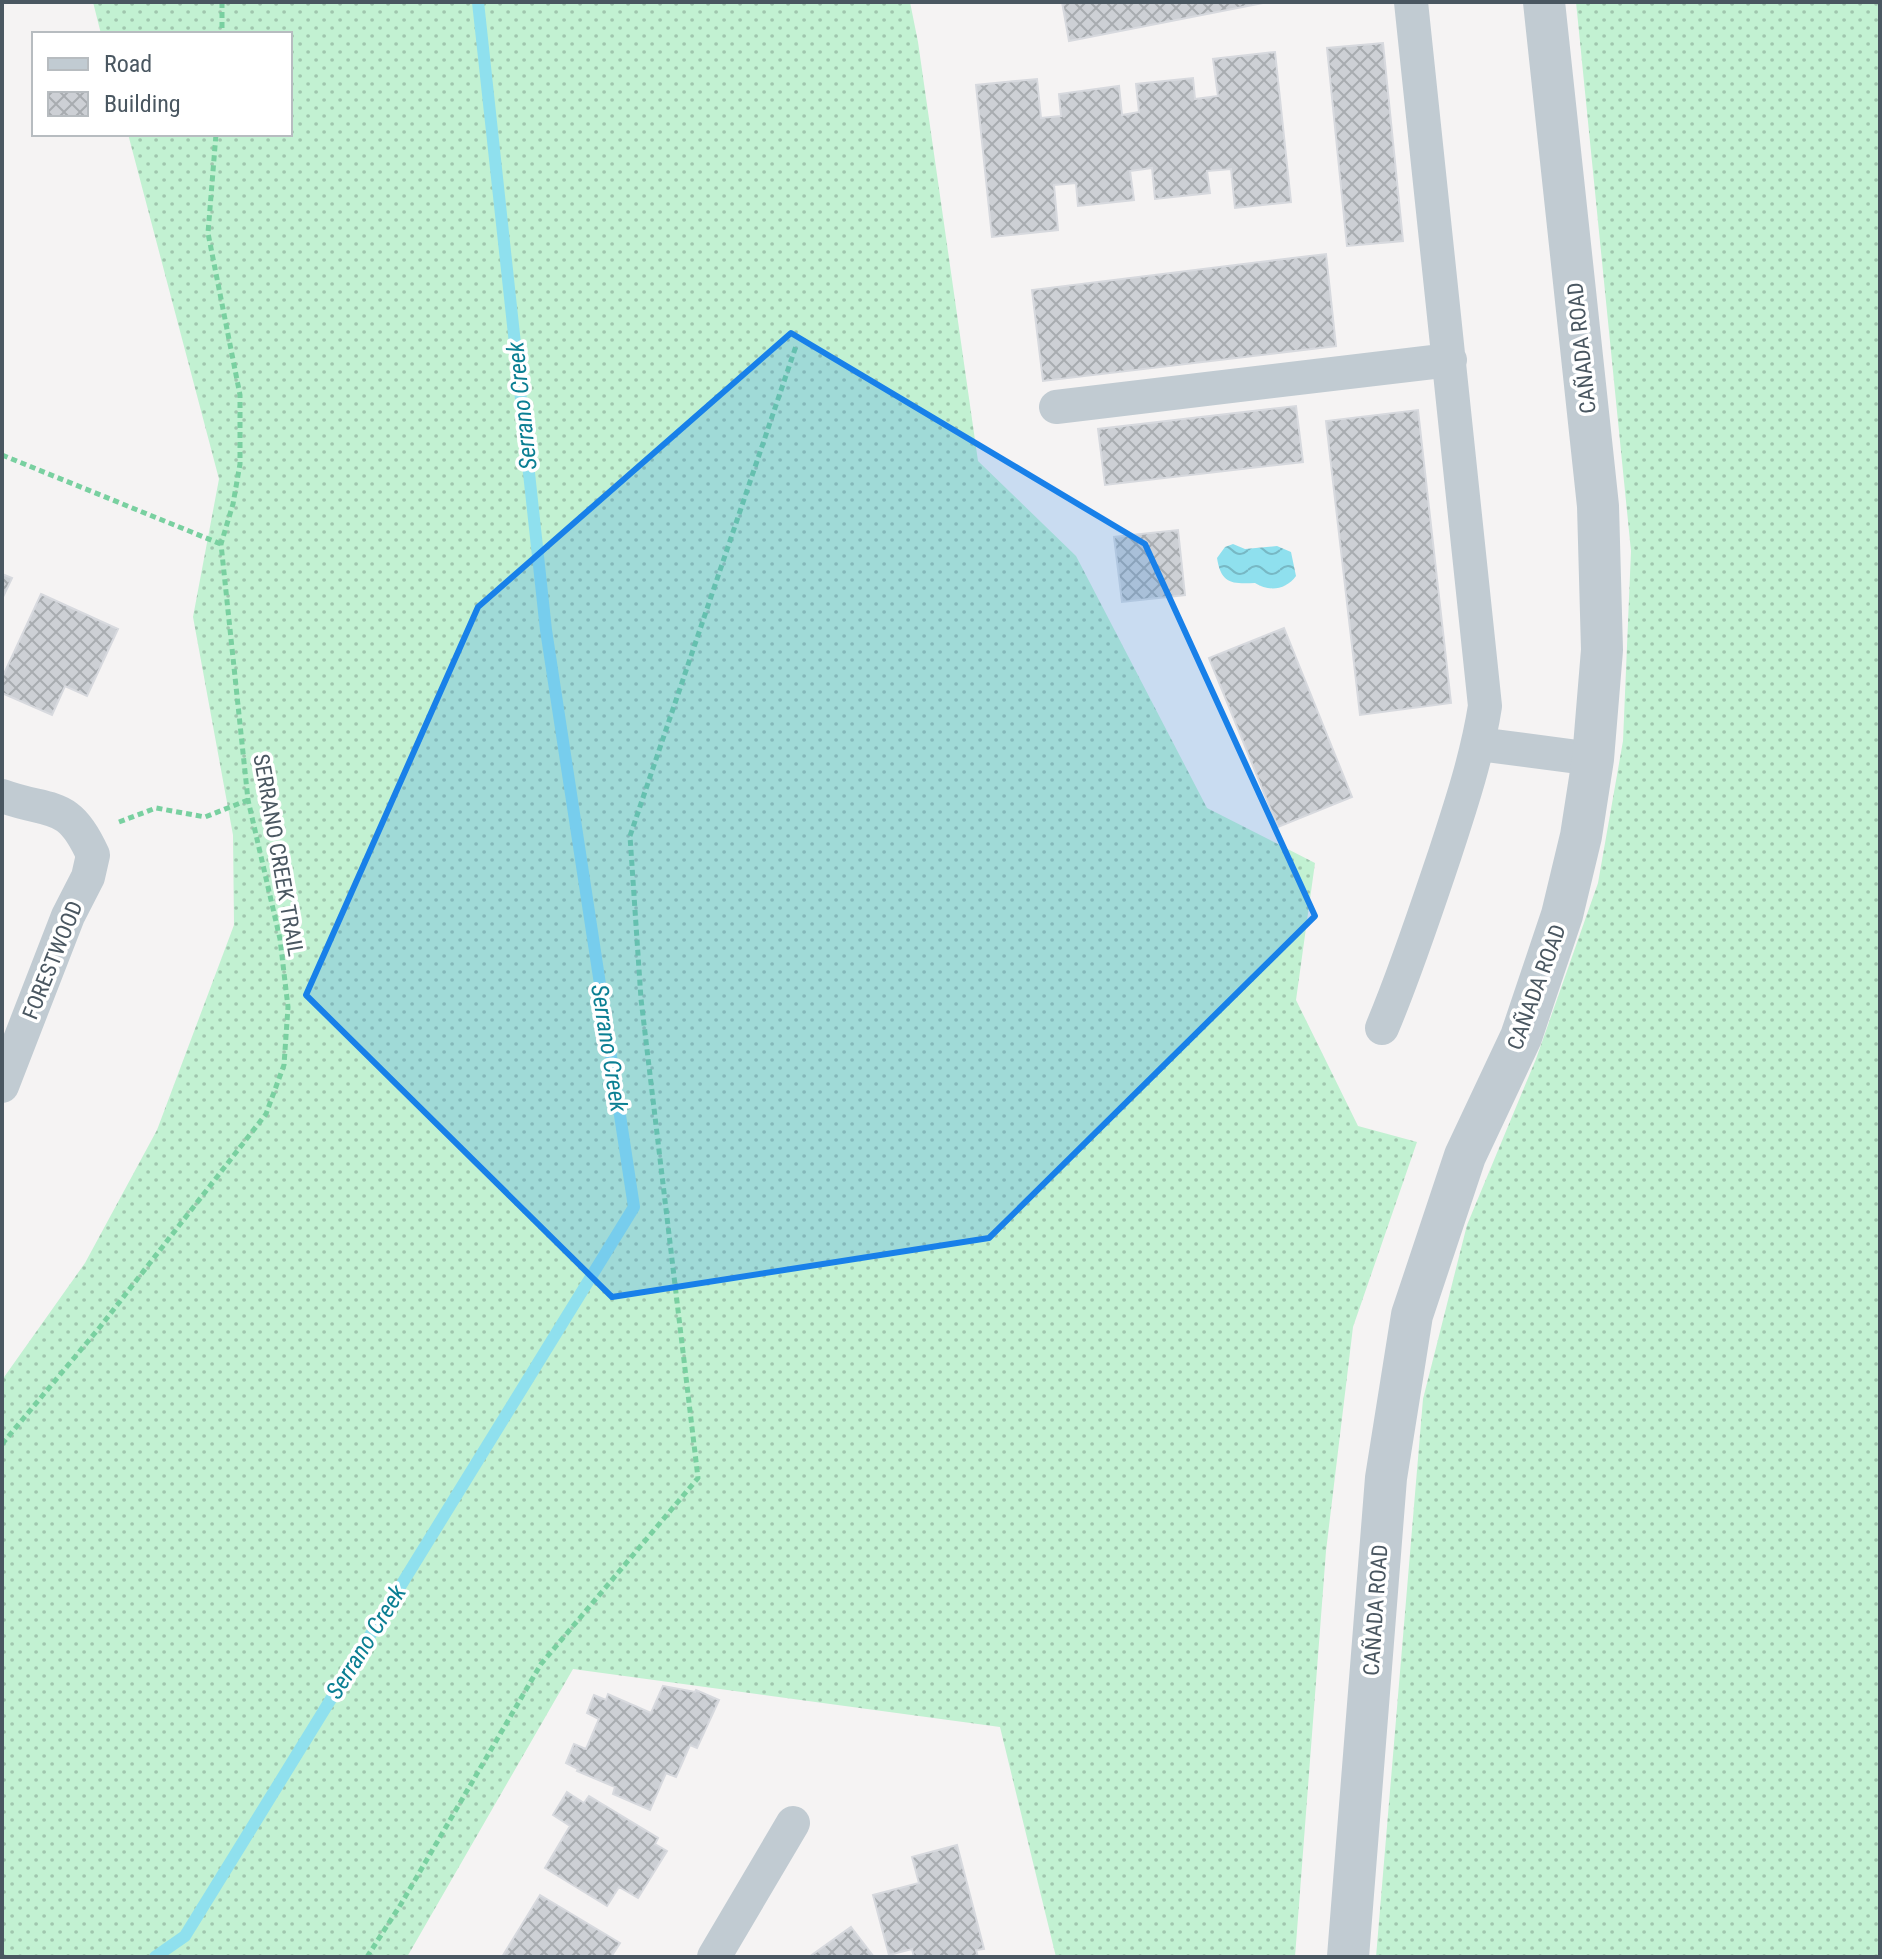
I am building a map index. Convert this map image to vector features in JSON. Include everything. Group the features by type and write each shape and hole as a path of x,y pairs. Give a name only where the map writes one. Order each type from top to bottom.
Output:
{"street":[{"path":"1382,1028 1409,963 1479,744 1485,706 1411,2"},
{"name":"CAÑADA ROAD","path":"1348,1957 1386,1478 1412,1315 1465,1156 1521,1037 1562,915 1581,836 1593,759 1602,650 1598,506 1544,2"},
{"path":"1056,407 1450,360"},
{"path":"1479,744 1593,759"},
{"path":"2,796 53,809 73,819 84,835"},
{"name":"FORESTWOOD","path":"2,1086 68,916 88,877 93,855 84,835"},
{"path":"714,1957 793,1823"}],"path":[{"path":"222,2 222,32"},
{"name":"SERRANO CREEK TRAIL","path":"2,1444 100,1327 266,1114 284,1065 288,1007 280,939 248,800 221,544 233,504 240,464 240,395 208,233 216,136"},
{"path":"367,1957 541,1664 698,1478 641,999 630,836 796,346"},
{"path":"2,455 221,544"},
{"path":"84,835 156,808 205,817 248,800"}],"highlighted area":[{"path":"791,333 1145,544 1315,916 989,1238 612,1297 306,995 478,607"}],"green space":[{"path":"93,2 910,2 978,461 1076,556 1207,808 1315,863 1296,1000 1358,1126 1417,1142 1353,1327 1326,1551 1295,1957 1056,1957 1000,1727 573,1669 407,1957 2,1957 2,1380 85,1263 157,1130 234,925 233,835 193,617 219,479 129,136 292,136 292,32 100,32"},
{"path":"1576,2 1880,2 1880,1957 1376,1957 1423,1399 1467,1225 1536,1059 1598,883 1623,741 1631,551"}],"water":[{"path":"1233,544 1245,549 1277,546 1291,552 1296,576 1277,588 1229,581 1221,573 1217,558 1225,547"}],"building":[{"path":"1062,2 1268,2 1069,41"},
{"path":"1383,43 1403,241 1347,246 1327,48"},
{"path":"1275,52 1291,202 1235,208 1231,169 1207,171 1210,193 1155,199 1152,168 1130,171 1134,200 1078,206 1076,183 1054,185 1058,230 992,237 976,85 1037,79 1041,118 1061,116 1059,94 1119,86 1122,115 1139,112 1136,84 1193,78 1195,99 1218,96 1213,59"},
{"path":"1326,254 1336,346 1043,381 1032,290"},
{"path":"1296,406 1303,462 1105,485 1098,429"},
{"path":"1418,410 1451,703 1360,715 1326,421"},
{"path":"1178,530 1185,595 1122,602 1114,537"},
{"path":"2,574 12,578 2,599"},
{"path":"41,594 118,629 87,696 65,686 52,715 2,693 2,678"},
{"path":"1284,628 1352,797 1278,827 1209,658"},
{"path":"663,1686 696,1690 719,1700 697,1748 690,1745 676,1777 666,1773 650,1810 613,1794 615,1787 566,1763 574,1744 586,1749 599,1719 587,1713 594,1695 606,1700 608,1694 651,1713"},
{"path":"567,1792 584,1803 589,1796 658,1838 655,1844 667,1851 638,1898 619,1887 607,1906 545,1868 570,1826 553,1815"},
{"path":"957,1845 984,1949 976,1950 978,1957 914,1957 912,1949 889,1955 873,1895 919,1883 912,1857"},
{"path":"540,1895 620,1943 611,1957 502,1957"},
{"path":"851,1927 874,1957 812,1955"}],"waterway":[{"name":"Serrano Creek","path":"155,1957 185,1936 634,1207 546,630 478,2"}]}
